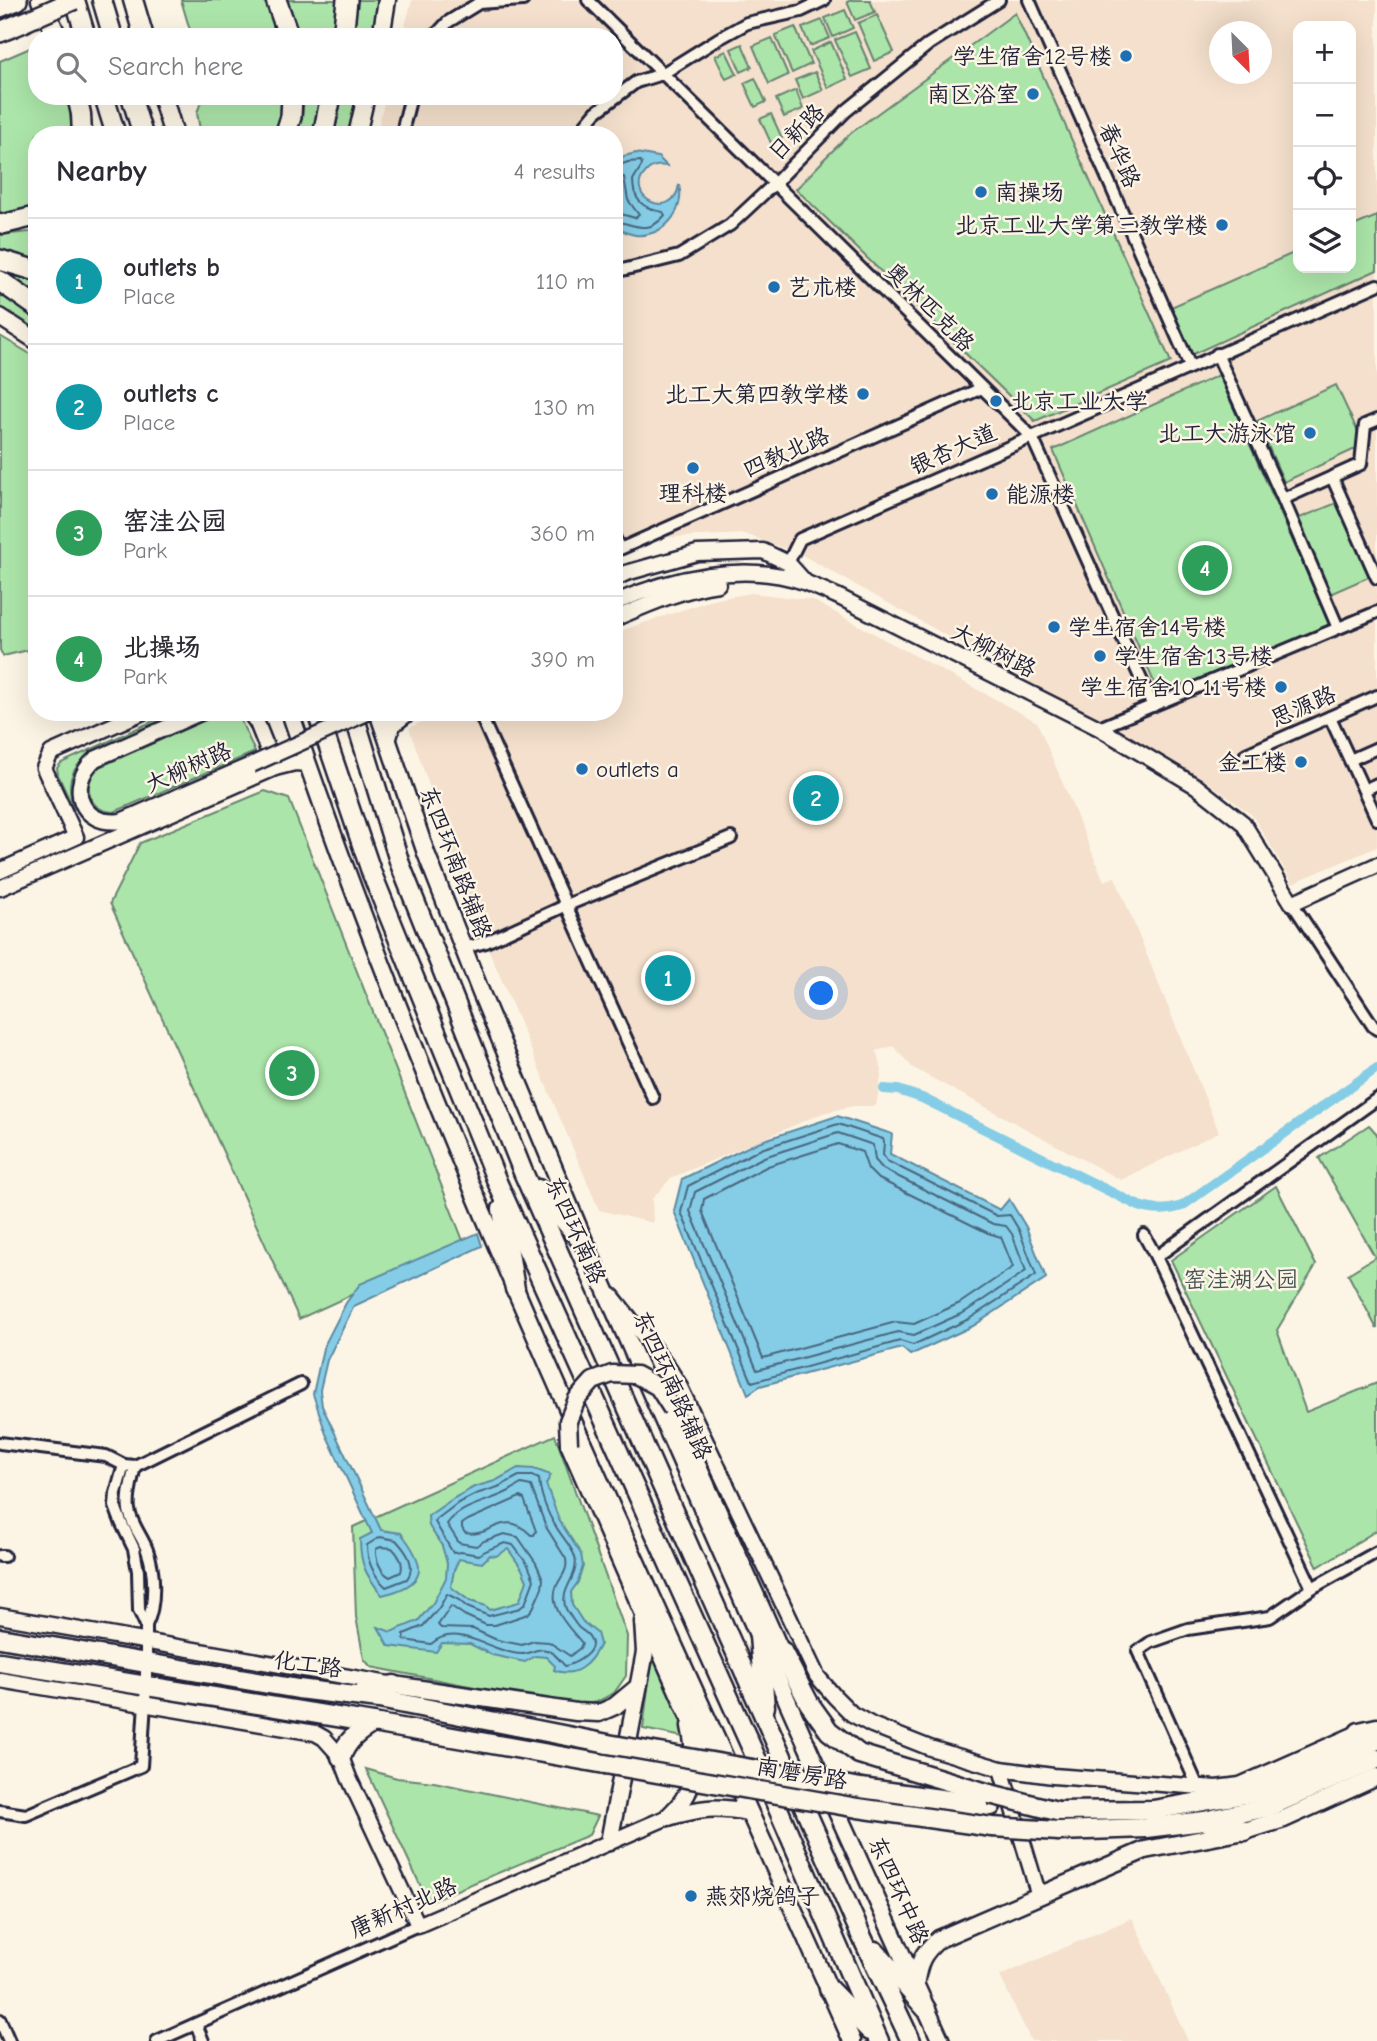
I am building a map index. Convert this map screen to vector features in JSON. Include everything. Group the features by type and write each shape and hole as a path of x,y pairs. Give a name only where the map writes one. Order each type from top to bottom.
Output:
{"highway":[{"path":"276,0 286,28"},
{"path":"344,28 347,0"},
{"path":"1,32 24,22"},
{"path":"288,126 291,105"},
{"path":"325,126 329,105"},
{"path":"0,260 28,268"},
{"path":"0,281 28,301"}],"main road":[{"path":"41,0 53,28"},
{"path":"24,22 74,0 83,28"},
{"path":"102,0 110,28"},
{"path":"133,0 141,28"},
{"path":"383,28 387,2"},
{"path":"79,105 82,126"},
{"path":"107,105 113,126"},
{"path":"134,105 140,126"},
{"path":"165,105 171,126"},
{"path":"359,126 364,105"},
{"path":"0,223 28,218"},
{"path":"0,317 28,335"},
{"path":"293,721 406,1029 515,1289 852,2041"},
{"path":"320,721 372,874 498,1184 753,1751 878,2040"},
{"name":"东四环南路","path":"356,721 400,864 523,1172 862,1935"},
{"name":"东四环南路辅路","path":"381,721 426,853 463,948 587,1248 813,1759"},
{"path":"523,1172 587,1248"},
{"path":"498,1184 515,1289"},
{"path":"748,1812 688,1714 569,1444 568,1420 576,1399 593,1381 612,1374 636,1376 658,1387 673,1409 782,1651 809,1703 829,1731 859,1754 990,1800 1057,1811 1087,1812 1153,1810 1263,1791 1377,1740"},
{"path":"609,1842 645,1652 642,1609"},
{"path":"759,1636 766,1721"},
{"name":"化工路","path":"0,1638 298,1689 353,1695 608,1744"},
{"path":"782,1651 806,1718 813,1759"},
{"name":"化工路","path":"0,1662 605,1764"},
{"path":"353,1695 394,1685 598,1713 615,1706 638,1687"},
{"path":"668,1817 685,1798 694,1771 695,1747 688,1714"},
{"path":"341,1757 354,1735 373,1723"},
{"name":"南磨房路","path":"608,1744 861,1788 990,1800"},
{"name":"东四环中路","path":"813,1759 941,2041"},
{"path":"1204,1821 1268,1807 1377,1759"},
{"name":"南磨房路","path":"605,1764 858,1808 992,1826 1059,1831 1146,1828 1204,1821"},
{"path":"915,1985 919,1962 927,1948 939,1939 1145,1850 1245,1831 1284,1818 1377,1777"},
{"path":"1087,1812 1207,1787"},
{"path":"668,1817 720,1807 748,1812"},
{"path":"1204,1821 1245,1831"},
{"path":"862,1935 926,2009"},
{"path":"862,1935 911,2041"},
{"path":"829,1989 878,2040"}],"street":[{"path":"442,28 479,3 523,0"},
{"name":"奥林匹克路","path":"587,0 615,28"},
{"path":"623,92 636,82 662,74 747,23 801,11 824,0"},
{"name":"日新路","path":"623,270 679,256 730,225 846,111 929,44 999,0"},
{"name":"春华路","path":"1029,0 1190,366"},
{"name":"奥林匹克路","path":"623,36 1032,438 1153,706"},
{"path":"404,126 409,105"},
{"path":"584,126 605,105"},
{"name":"银杏大道","path":"788,563 800,539 1377,285"},
{"path":"1217,354 1338,628"},
{"name":"四教北路","path":"623,548 982,388"},
{"path":"1283,499 1362,464 1365,425 1377,420"},
{"path":"1332,477 1376,575"},
{"path":"623,574 697,553 763,551 788,563 806,583"},
{"name":"大柳树路","path":"623,599 679,580 718,574 751,573 806,583 839,597 1099,728 1196,786 1243,823 1292,903"},
{"path":"623,616 701,586 736,582 774,585 806,583"},
{"path":"1099,728 1377,612"},
{"name":"思源路","path":"1246,754 1377,696"},
{"path":"1330,717 1377,819"},
{"path":"82,851 44,768 51,753 124,721"},
{"name":"大柳树路","path":"181,721 95,758 83,772 80,782 81,800 92,816 111,823 121,821 349,721"},
{"path":"256,721 275,768"},
{"path":"387,741 393,725 398,721"},
{"path":"483,721 653,1098"},
{"path":"1350,760 1377,748"},
{"name":"大柳树路","path":"0,888 275,768 307,764"},
{"path":"1364,790 1377,784"},
{"path":"0,871 76,837"},
{"path":"463,948 485,942 567,905 732,838"},
{"path":"1377,864 1292,903 1377,1029"},
{"path":"1156,1256 1377,1099"},
{"path":"1144,1235 1312,1588"},
{"path":"605,1287 678,1383 817,1676 852,1714 930,1748 1001,1769 1053,1776 1207,1787 1240,1785 1371,1728"},
{"path":"0,1811 26,1815 141,1766 146,1686 146,1625 139,1610 138,1571 134,1549 115,1506 116,1493 130,1465 301,1384"},
{"path":"0,1443 106,1456 130,1465"},
{"path":"1207,1787 1138,1651 1151,1642 1188,1629 1270,1616 1312,1588 1377,1552"},
{"path":"0,1616 394,1685"},
{"path":"0,1680 314,1733 324,1738 341,1757 418,1925"},
{"path":"1001,1769 1039,1896"},
{"name":"唐新村北路","path":"157,2041 668,1817"},
{"path":"0,2020 9,2041"},
{"path":"196,2024 204,2041"}],"shaded area":[{"name":"北京工业大学","path":"412,0 1377,0 1377,847 1293,883 1252,815 1205,780 802,555 745,534 656,538 623,554 623,126 378,126 384,105 623,105 623,28 404,28"},
{"path":"751,593 812,600 1037,722 1104,881 1115,877 1219,1132 1121,1180 913,1068 893,1046 876,1051 882,1070 876,1106 853,1106 823,1113 671,1178 652,1199 653,1223 599,1210 474,915 409,728 423,721 623,721 623,630 712,600"},
{"path":"1132,1918 1188,2041 1031,2041 1000,1976"}],"green space":[{"path":"181,0 265,0 278,28 189,28"},
{"path":"286,0 338,0 338,28 296,28"},
{"path":"355,0 382,0 379,28 353,28"},
{"path":"870,0 875,12 855,20 847,2"},
{"path":"845,10 853,28 833,37 825,18"},
{"path":"1015,13 1171,362 1035,421 796,189 851,133"},
{"path":"877,15 894,52 874,61 858,23"},
{"path":"822,20 830,38 810,46 802,28"},
{"path":"795,27 811,64 792,73 775,35"},
{"path":"855,32 871,69 852,77 835,40"},
{"path":"772,38 788,75 769,84 753,46"},
{"path":"831,42 847,79 828,88 811,51"},
{"path":"742,44 752,67 741,72 731,49"},
{"path":"28,49 28,105 70,105 71,126 28,126 28,212 25,213 0,213 0,61"},
{"path":"726,51 737,74 726,79 715,56"},
{"path":"815,72 823,90 803,99 795,80"},
{"path":"755,78 766,102 755,107 744,83"},
{"path":"796,90 803,109 784,117 776,99"},
{"path":"200,105 286,105 286,118 302,119 303,105 324,105 319,126 199,126 197,113"},
{"path":"340,105 361,105 355,126 336,126"},
{"path":"771,114 782,138 771,143 760,119"},
{"path":"1377,216 1377,270 1191,355 1169,308 1293,253 1293,273 1356,273 1356,225"},
{"path":"28,232 28,326 0,307 0,235"},
{"path":"0,336 28,353 28,650 3,656 0,650"},
{"path":"1219,375 1330,625 1160,696 1053,450"},
{"name":"北工大游泳馆","path":"1336,385 1364,445 1284,482 1257,421"},
{"path":"1339,502 1371,576 1330,594 1297,519"},
{"path":"153,721 164,721 84,759 71,777 70,792 74,810 58,775 57,768 61,763"},
{"path":"203,721 241,721 255,752 114,812 98,807 90,796 90,782 97,768"},
{"path":"265,791 289,799 464,1243 299,1319 110,903 140,843"},
{"name":"窑洼湖公园","path":"1369,1125 1377,1134 1377,1329 1348,1274 1375,1257 1319,1158"},
{"name":"窑洼湖公园","path":"1276,1186 1316,1265 1277,1330 1306,1412 1377,1383 1377,1530 1318,1567 1171,1260"},
{"path":"555,1435 627,1636 626,1676 614,1693 597,1702 573,1706 371,1667 364,1659 356,1617 353,1527"},
{"path":"653,1647 680,1718 683,1737 643,1729"},
{"path":"366,1769 397,1778 434,1782 598,1816 589,1835 428,1902"}],"water":[{"path":"636,153 658,157 667,166 651,168 640,181 640,190 651,202 668,202 675,196 679,185 679,205 663,228 645,235 623,231 624,156"},
{"path":"837,1116 892,1134 890,1154 1000,1210 1009,1199 1026,1227 1046,1278 973,1326 910,1355 902,1348 760,1386 748,1394 674,1211 682,1179 758,1142"},
{"path":"478,1233 482,1246 354,1306 327,1360 320,1390 322,1406 381,1530 401,1533 419,1565 415,1580 408,1586 382,1595 368,1575 361,1556 360,1539 372,1533 326,1434 313,1394 323,1348 346,1303 360,1284"},
{"path":"518,1468 534,1469 551,1475 546,1484 559,1520 581,1554 583,1566 578,1582 571,1592 572,1605 583,1622 597,1633 600,1644 587,1663 576,1671 554,1670 555,1666 546,1657 535,1656 525,1662 492,1655 470,1644 442,1643 436,1652 389,1646 378,1627 391,1632 418,1621 433,1603 446,1578 447,1563 442,1546 429,1526 428,1516 474,1487 495,1481","holes":["508,1549 527,1581 519,1602 490,1610 470,1601 451,1587 459,1559 482,1563 490,1555 496,1556"]}],"waterway":[{"path":"884,1089 898,1090 922,1098 1139,1206 1160,1210 1182,1206 1377,1068"}],"place":[{"name":"学生宿舍12号楼","path":"1126,56"},
{"name":"南区浴室","path":"1033,94"},
{"name":"南操场","path":"981,192"},
{"name":"北京工业大学第三教学楼","path":"1222,225"},
{"name":"艺术楼","path":"774,287"},
{"name":"北工大第四教学楼","path":"863,394"},
{"name":"北京工业大学","path":"996,401"},
{"name":"北工大游泳馆","path":"1310,433"},
{"name":"理科楼","path":"693,468"},
{"name":"能源楼","path":"992,494"},
{"name":"北操场","path":"1205,568"},
{"name":"学生宿舍14号楼","path":"1054,627"},
{"name":"学生宿舍13号楼","path":"1100,656"},
{"name":"学生宿舍10 11号楼","path":"1281,687"},
{"name":"金工楼","path":"1301,762"},
{"name":"outlets a","path":"582,769"},
{"name":"outlets c","path":"816,798"},
{"name":"outlets b","path":"668,978"},
{"name":"窑洼公园","path":"292,1073"},
{"name":"燕郊烧鸽子","path":"691,1896"}]}
